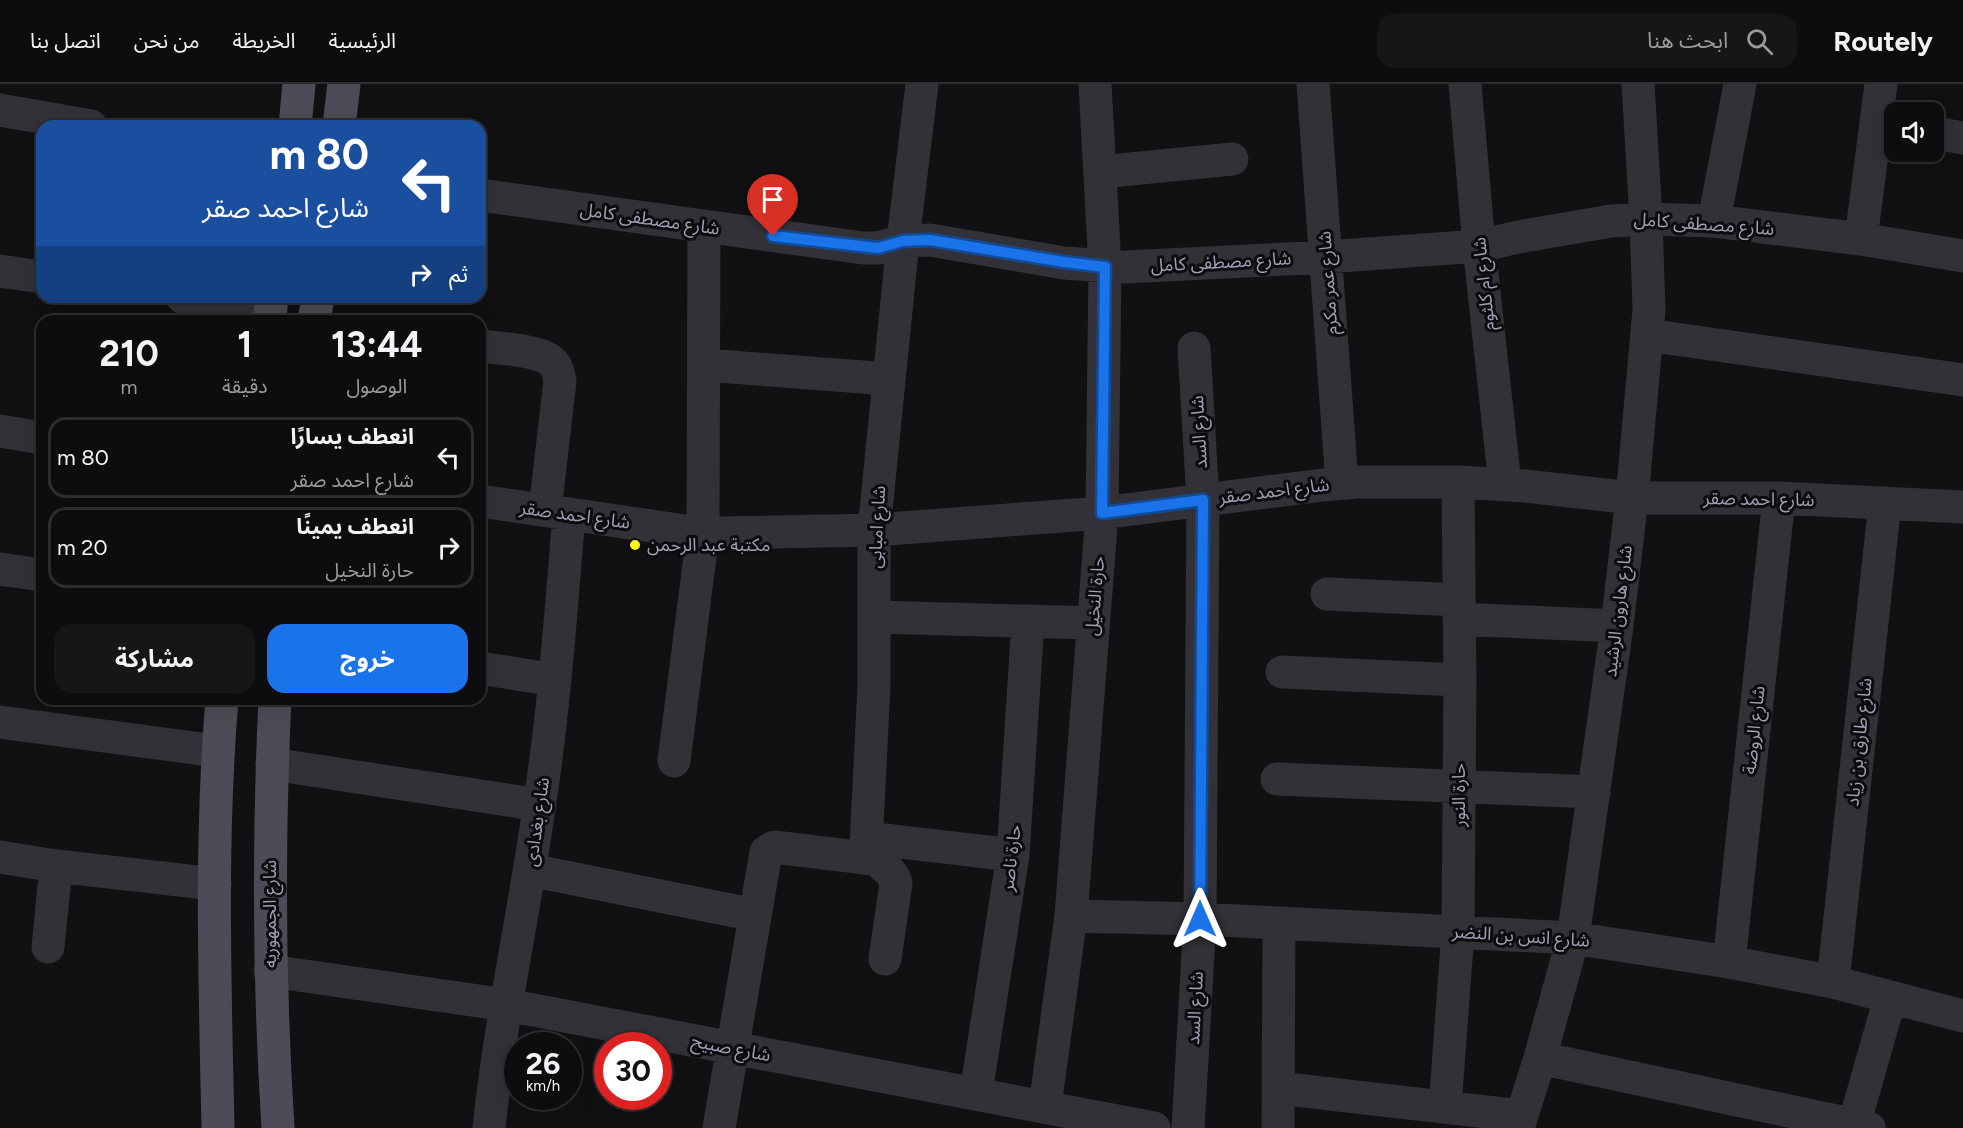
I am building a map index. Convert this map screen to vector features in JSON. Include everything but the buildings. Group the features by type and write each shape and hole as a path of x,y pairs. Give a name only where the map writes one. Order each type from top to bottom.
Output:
{"main road":[{"path":"296,120 299,84"},
{"path":"340,120 344,84"},
{"path":"219,1128 215,884 217,751 221,705"},
{"name":"شارع الجمهوريه","path":"275,705 269,861 270,971 278,1128"}],"street":[{"name":"حارة النخيل","path":"1045,1106 1071,916 1102,513 1105,267 1095,84"},
{"name":"شارع عمر مكرم","path":"1313,84 1342,483"},
{"name":"شارع ام كلثوم","path":"1465,84 1479,246 1505,484"},
{"name":"شارع هارون الرشيد","path":"1520,1122 1573,938 1617,626 1632,498 1649,310 1638,84"},
{"path":"1714,221 1740,84"},
{"path":"1881,84 1884,116"},
{"name":"شارع امبابى","path":"870,848 874,685 874,530 903,241 913,85"},
{"path":"0,110 57,120"},
{"path":"1862,239 1884,131"},
{"path":"1944,135 1963,138"},
{"path":"1100,172 1232,159"},
{"name":"شارع مصطفى كامل","path":"486,196 863,248 878,248 903,241 930,240 1105,267 1326,257 1479,246 1611,221 1646,219 1714,221 1862,239 1963,256"},
{"path":"674,761 703,533 705,227"},
{"path":"0,271 36,276"},
{"path":"226,303 271,309"},
{"path":"1647,335 1963,380"},
{"name":"شارع بغدادى","path":"486,347 539,355 549,360 557,369 560,381 555,680 540,806 489,1128"},
{"name":"شارع السد","path":"1188,1128 1200,919 1203,500 1194,348"},
{"path":"704,365 890,379"},
{"path":"0,431 36,437"},
{"name":"شارع احمد صقر","path":"486,502 703,533 874,530 1102,513 1342,483 1458,482 1505,484 1632,498 1779,498 1963,507"},
{"name":"حارة النور","path":"1445,1107 1458,932 1460,680 1458,482"},
{"name":"شارع الروضة","path":"1729,962 1779,498"},
{"name":"شارع طارق بن زياد","path":"1833,982 1885,503"},
{"path":"0,569 36,574"},
{"path":"1327,594 1617,626"},
{"path":"874,617 1093,623"},
{"name":"حارة ناصر","path":"976,1093 1013,855 1028,621"},
{"path":"486,669 555,680"},
{"path":"1282,672 1460,680"},
{"path":"0,722 217,751"},
{"path":"272,764 540,806"},
{"path":"1277,779 1594,792"},
{"path":"719,1128 764,856 769,848 870,848 1013,855"},
{"path":"870,848 888,867 896,883 885,959"},
{"path":"0,857 56,866 215,884"},
{"path":"48,947 56,866"},
{"path":"530,870 755,915"},
{"name":"شارع انس بن النضر","path":"1071,916 1200,919 1573,938 1729,962 1833,982 1963,1017"},
{"path":"1278,1128 1279,924"},
{"name":"شارع صبيح","path":"270,971 507,1005 1154,1128"},
{"path":"1540,1058 1859,1127 1890,998"},
{"path":"1278,1088 1445,1107 1520,1122"}],"place":[{"name":"مكتبة عبد الرحمن","path":"635,545"}],"route":[{"path":"773,236 863,248 878,248 903,241 930,240 1105,267 1102,513 1203,500 1200,919"}]}
